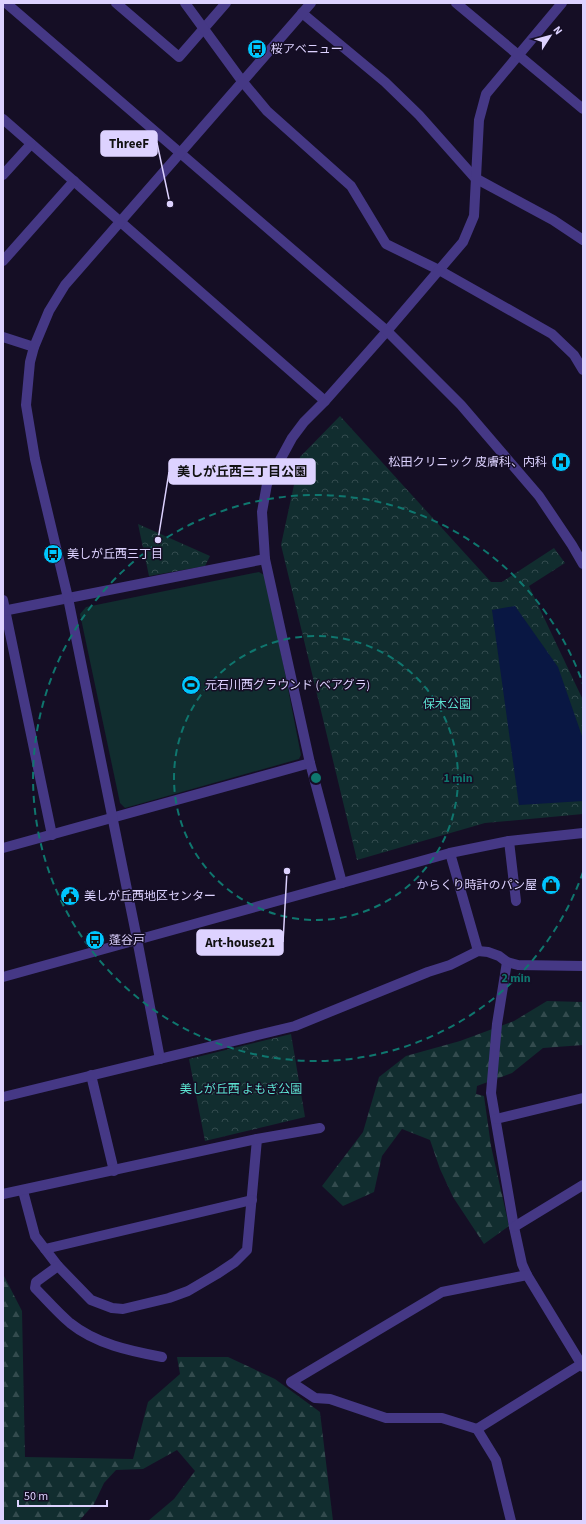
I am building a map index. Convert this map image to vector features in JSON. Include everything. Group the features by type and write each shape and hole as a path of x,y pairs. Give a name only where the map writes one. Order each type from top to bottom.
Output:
{"street":[{"path":"6,3 179,154 387,331 461,405 539,496 583,564"},
{"path":"116,3 179,57 226,3"},
{"path":"185,3 242,81 267,111 351,186 386,244 439,270 552,334 574,355 583,370"},
{"path":"160,1059 68,598 35,459 26,405 30,362 34,347 49,311 65,285 120,220 311,3"},
{"path":"456,3 583,109"},
{"path":"342,883 310,764 265,559 262,512 267,484 292,438 304,422 326,401 463,242 474,216 479,120 486,94 562,3"},
{"path":"302,13 385,82 419,115 475,178 553,220 583,240"},
{"path":"3,119 326,401"},
{"path":"3,175 31,144"},
{"path":"3,261 74,180"},
{"path":"3,337 34,347"},
{"path":"52,835 4,607 68,598 265,559"},
{"path":"3,848 310,764"},
{"path":"4,974 450,853 509,841 583,833"},
{"path":"509,841 516,901"},
{"path":"450,853 478,951"},
{"path":"3,1097 295,1026 428,972 450,965 478,951 499,956 507,962 518,965 583,966"},
{"path":"477,1429 582,1365 526,1275 522,1264 514,1227 491,1093 497,1024 507,962"},
{"path":"91,1075 114,1171"},
{"path":"496,1119 583,1098"},
{"path":"3,1194 23,1191 257,1139 320,1128"},
{"path":"23,1191 35,1236 58,1266 91,1300 112,1308 123,1309 169,1298 200,1285 235,1262 247,1250 257,1139"},
{"path":"514,1227 583,1185"},
{"path":"46,1249 252,1200"},
{"path":"58,1266 36,1282 35,1288 70,1323 101,1342 132,1351 162,1357"},
{"path":"511,1521 496,1460 477,1429 442,1418 386,1418 330,1399 315,1398 291,1382 442,1292 526,1275"}],"green space":[{"name":"保木公園","path":"340,416 491,582 502,582 554,548 565,563 529,586 583,700 583,814 485,823 357,860 281,545 300,457"},
{"path":"138,524 210,556 205,566 149,576"},
{"name":"元石川西グラウンド (ベアグラ)","path":"259,572 266,576 301,755 299,759 125,808 120,803 80,614 86,607"},
{"path":"547,1001 583,1002 583,1045 543,1048 512,1073 477,1086 476,1094 484,1096 491,1146 509,1226 484,1244 453,1197 440,1169 430,1140 402,1129 382,1156 374,1192 343,1206 322,1186 363,1132 379,1077 406,1056 460,1041 514,1021"},
{"name":"美しが丘西 よもぎ公園","path":"291,1034 305,1117 205,1141 189,1059"},
{"path":"3,1274 22,1311 25,1457 133,1459 148,1402 180,1374 177,1357 228,1357 275,1379 320,1412 333,1521 148,1521 174,1499 195,1471 177,1450 143,1469 116,1470 104,1483 94,1504 79,1521 3,1521"}],"water":[{"path":"515,606 558,667 583,739 583,801 519,805 492,610"}],"place":[{"name":"桜アベニュー","path":"257,49"},
{"name":"ThreeF","path":"170,204"},
{"name":"松田クリニック 皮膚科、内科","path":"561,462"},
{"name":"美しが丘西三丁目公園","path":"158,540"},
{"name":"美しが丘西三丁目","path":"53,554"},
{"name":"元石川西グラウンド (ベアグラ)","path":"191,685"},
{"name":"Art-house21","path":"287,871"},
{"name":"からくり時計のパン屋","path":"551,885"},
{"name":"美しが丘西地区センター","path":"70,896"},
{"name":"蓬谷戸","path":"95,940"}]}
